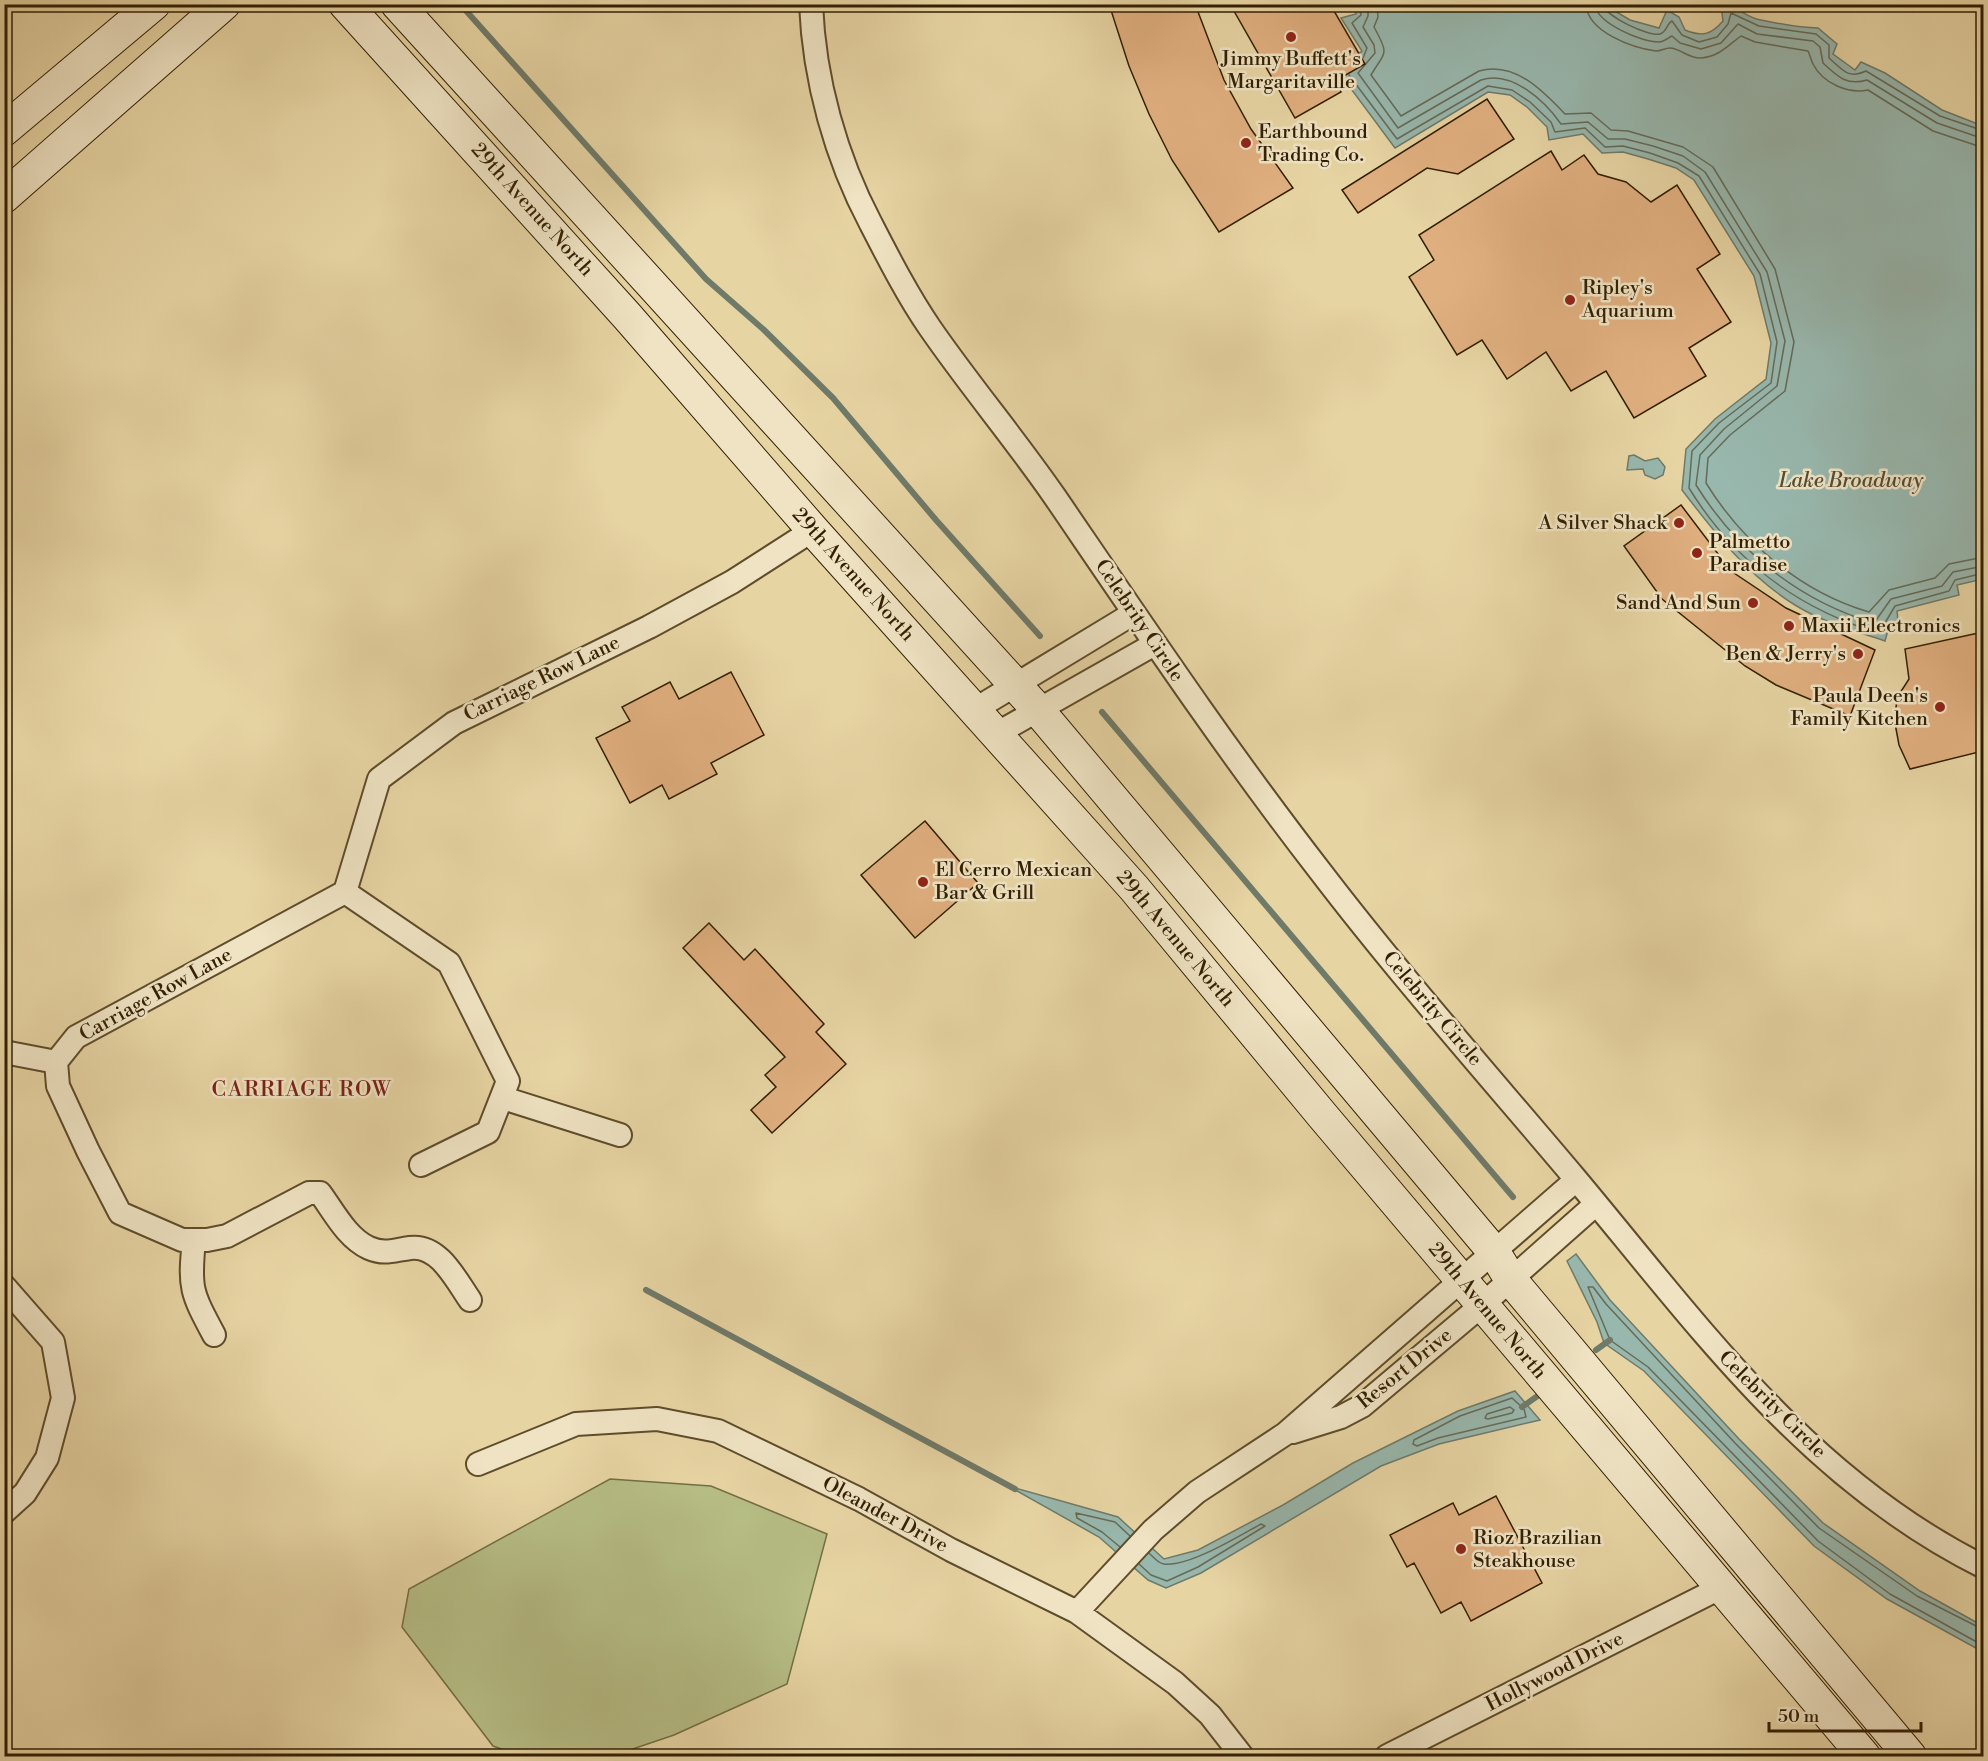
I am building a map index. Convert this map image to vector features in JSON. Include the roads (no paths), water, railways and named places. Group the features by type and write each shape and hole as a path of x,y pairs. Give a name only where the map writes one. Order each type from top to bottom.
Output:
{"main road":[{"path":"4,130 154,4"},
{"path":"4,197 224,4"},
{"name":"29th Avenue North","path":"345,4 627,316 813,530 1134,888 1482,1305 1864,1756"},
{"name":"29th Avenue North","path":"397,4 1038,710 1494,1252 1511,1280 1910,1756"}],"street":[{"name":"Celebrity Circle","path":"811,4 818,64 832,130 870,223 928,326 1020,446 1134,613 1153,645 1319,870 1388,957 1743,1381 1812,1449 1893,1513 1983,1567"},
{"name":"Carriage Row Lane","path":"56,1062 76,1037 345,891 379,779 454,723 649,627 742,576 813,530"},
{"path":"974,710 1134,613"},
{"path":"996,734 1153,645"},
{"path":"345,891 449,963 508,1081 488,1132 421,1165"},
{"path":"4,1053 56,1062 58,1086 87,1151 120,1213 183,1240 194,1240 227,1236 309,1193 320,1193 353,1238 369,1248 387,1254 413,1247 440,1257 470,1300"},
{"path":"503,1098 620,1135"},
{"path":"1494,1252 1576,1180"},
{"path":"1511,1280 1596,1204"},
{"path":"194,1240 190,1275 193,1296 214,1335"},
{"name":"Resort Drive","path":"1077,1612 1153,1530 1197,1492 1285,1434 1494,1252"},
{"name":"Resort Drive","path":"1285,1434 1341,1417 1362,1406 1511,1280"},
{"path":"4,1286 53,1342 63,1398 47,1458 26,1493 4,1512"},
{"name":"Oleander Drive","path":"478,1464 576,1424 657,1419 718,1431 859,1499 951,1550 1077,1612 1175,1683 1210,1715 1242,1756"},
{"name":"Hollywood Drive","path":"1387,1756 1722,1587"}],"water":[{"name":"Lake Broadway","path":"1354,5 1605,5 1630,20 1659,28 1667,10 1679,17 1685,30 1696,34 1710,32 1723,21 1721,5 1727,6 1756,19 1790,26 1818,28 1837,44 1833,54 1855,70 1861,62 1885,73 1942,110 1983,126 1983,579 1957,585 1959,595 1897,611 1898,621 1890,623 1885,641 1816,616 1795,605 1762,581 1733,553 1682,490 1686,449 1715,419 1766,379 1771,343 1754,276 1694,180 1676,168 1648,159 1623,152 1602,153 1583,134 1549,140 1547,127 1527,107 1510,95 1488,92 1395,148 1337,70 1362,51 1341,18 1356,14"},
{"path":"1634,455 1645,461 1658,458 1665,467 1663,475 1655,479 1645,475 1643,469 1627,470 1629,456"},
{"path":"1576,1254 1610,1300 1739,1439 1823,1523 1920,1591 1983,1626 1983,1652 1887,1599 1814,1546 1644,1371 1604,1343 1597,1322 1567,1261"},
{"path":"1515,1391 1540,1420 1439,1444 1381,1466 1201,1573 1166,1588 1148,1580 1099,1537 1008,1486 1118,1517 1164,1559 1198,1550 1283,1505 1353,1463 1458,1411"}],"waterway":[{"path":"460,4 706,279 763,329 833,398 936,520 1040,636"},
{"path":"1102,712 1513,1197"},
{"path":"646,1290 1015,1489"},
{"path":"1596,1350 1610,1340"},
{"path":"1522,1407 1543,1392"}],"place":[{"name":"Jimmy Buffett's Margaritaville","path":"1291,37"},
{"name":"Earthbound Trading Co.","path":"1246,143"},
{"name":"Ripley's Aquarium","path":"1570,300"},
{"name":"A Silver Shack","path":"1679,523"},
{"name":"Palmetto Paradise","path":"1697,553"},
{"name":"Sand And Sun","path":"1753,603"},
{"name":"Maxii Electronics","path":"1789,626"},
{"name":"Ben & Jerry's","path":"1858,654"},
{"name":"Paula Deen's Family Kitchen","path":"1940,707"},
{"name":"El Cerro Mexican Bar & Grill","path":"923,882"},
{"name":"Rioz Brazilian Steakhouse","path":"1461,1549"}],"district":[{"name":"CARRIAGE ROW","path":"302,1090"}]}
